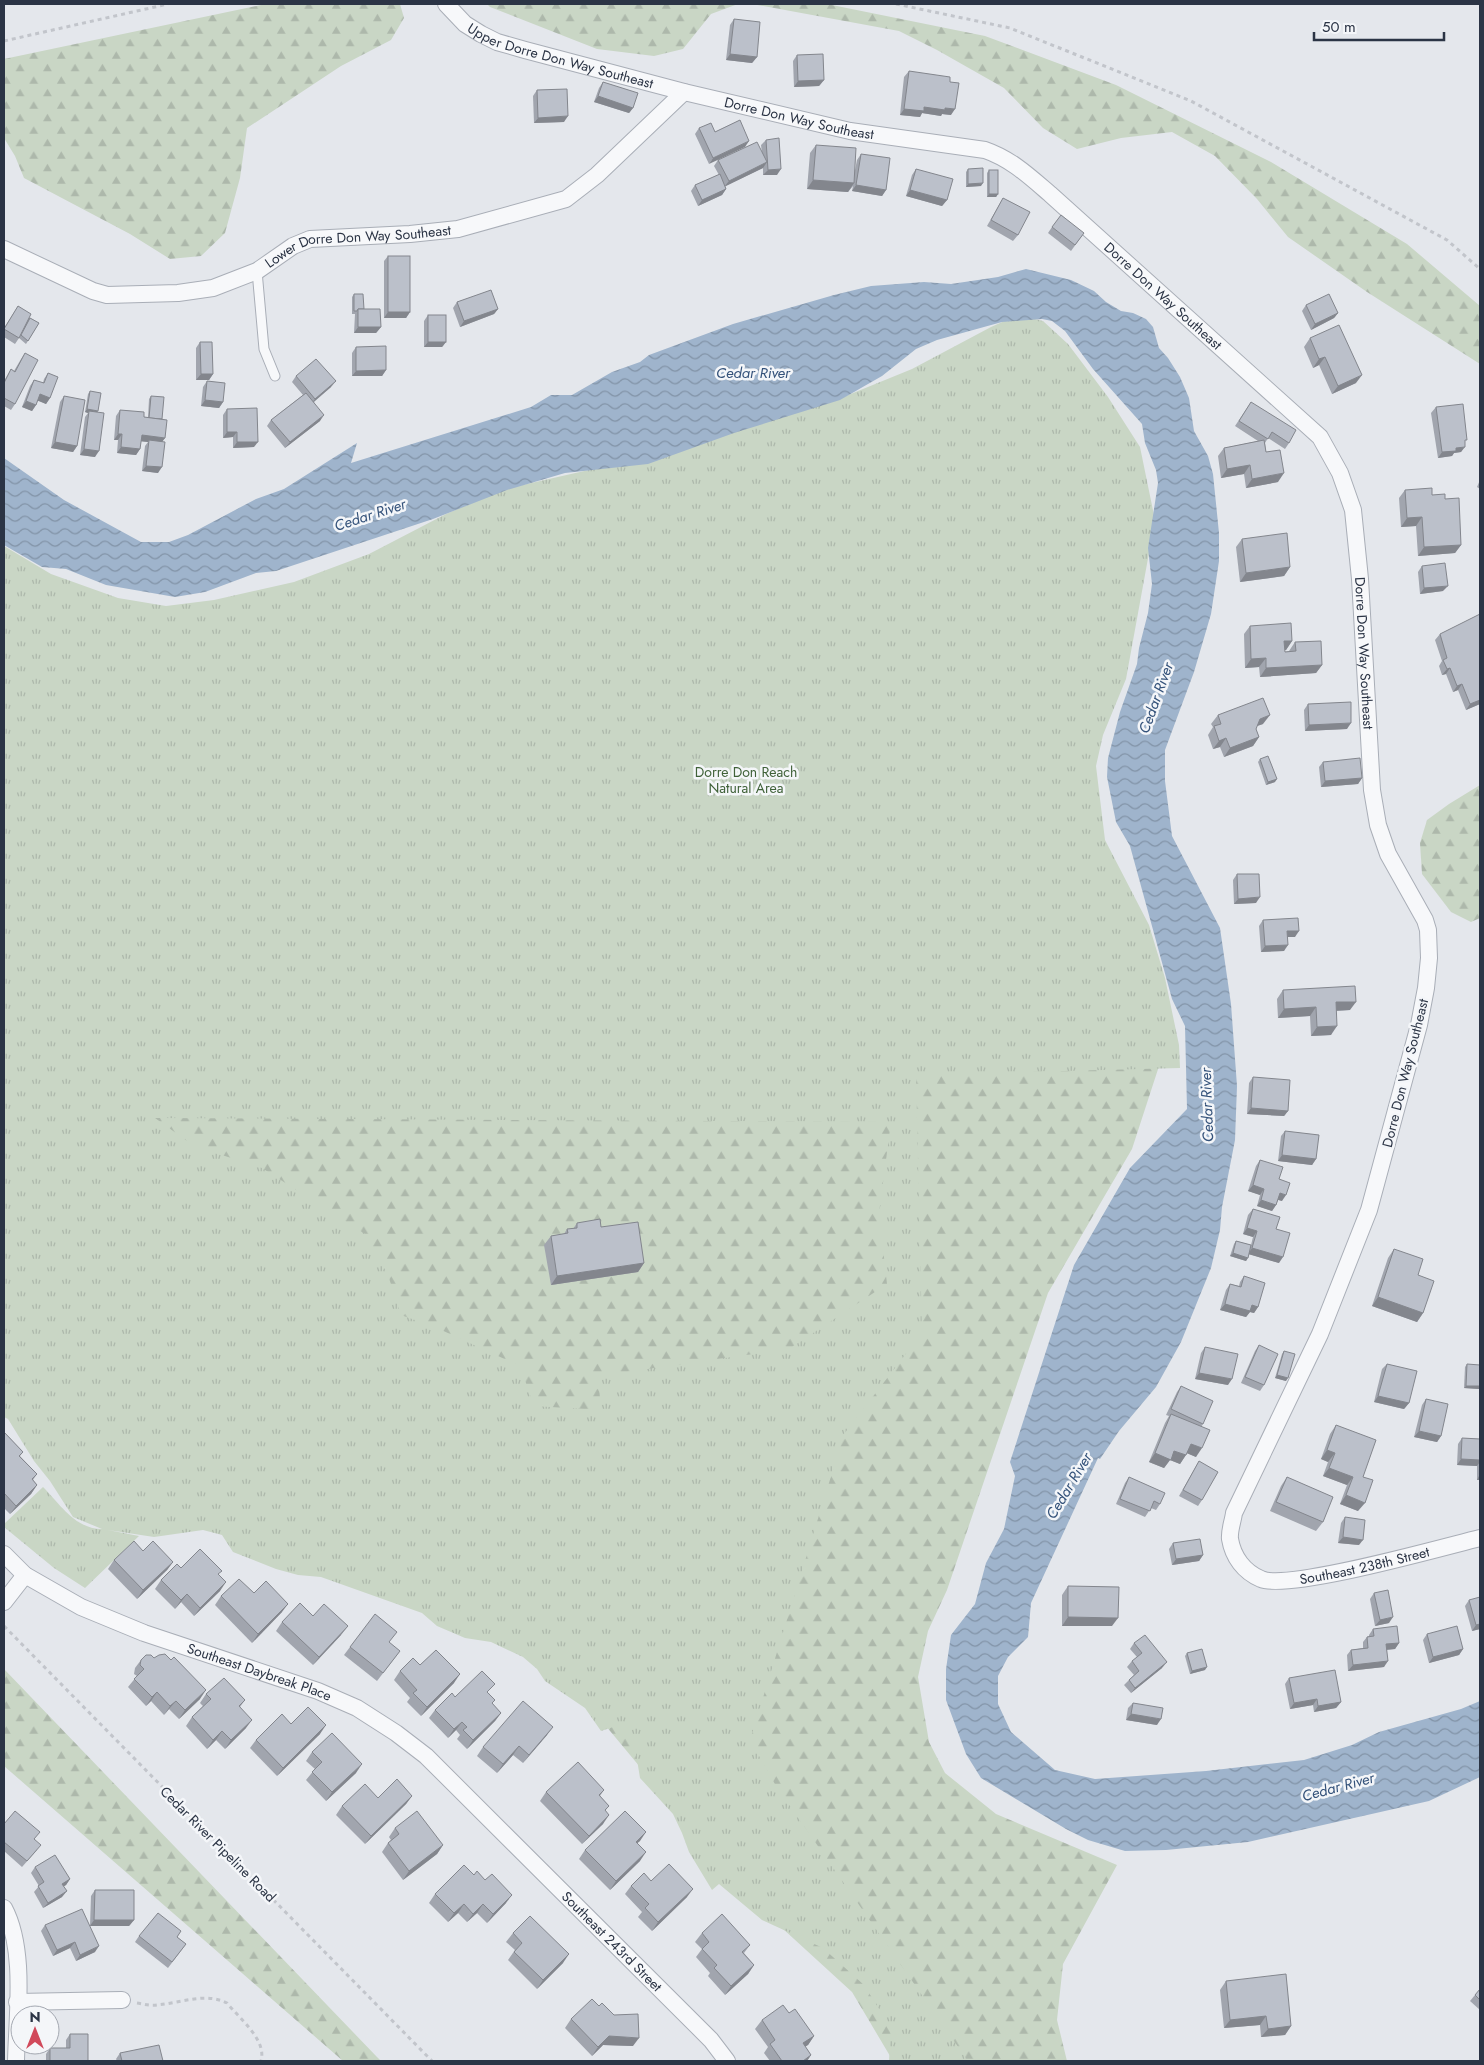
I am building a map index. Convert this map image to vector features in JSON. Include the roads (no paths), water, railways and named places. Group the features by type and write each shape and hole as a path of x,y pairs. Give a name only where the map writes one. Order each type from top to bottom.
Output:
{"street":[{"name":"Upper Dorre Don Way Southeast","path":"446,4 465,24 497,42 684,92"},
{"name":"Lower Dorre Don Way Southeast","path":"4,249 93,291 107,295 178,293 213,288 257,271 293,246 310,239 410,234 458,229 566,199 597,175 684,92"},
{"name":"Dorre Don Way Southeast","path":"684,92 850,131 985,150 1013,162 1320,437 1340,472 1353,510 1360,579 1372,790 1378,825 1388,854 1425,920 1428,930 1429,958 1419,1025 1369,1210 1320,1334 1234,1513 1230,1538 1235,1557 1248,1572"},
{"name":"Southeast 238th Street","path":"1248,1572 1263,1580 1277,1582 1313,1578 1480,1538"},
{"name":"Southeast Daybreak Place","path":"4,1554 25,1575 81,1607 144,1633 318,1691 357,1708 396,1733 426,1756 493,1824"},
{"path":"4,1602 25,1575"},
{"name":"Southeast 243rd Street","path":"493,1824 711,2040 727,2061"},
{"path":"4,1908 10,1919 16,1941 16,2061"},
{"path":"17,2002 122,2000"}],"lane":[{"path":"257,271 264,348 275,376"}],"water":[{"name":"Cedar River","path":"1026,269 1071,280 1094,291 1106,302 1121,311 1133,313 1146,319 1153,327 1159,348 1180,377 1189,398 1194,431 1208,456 1213,474 1219,533 1219,561 1211,614 1194,672 1165,750 1165,781 1172,836 1220,928 1231,1004 1237,1086 1235,1140 1222,1207 1220,1230 1211,1268 1181,1342 1156,1387 1119,1431 1100,1459 1098,1458 1031,1603 1028,1637 1008,1657 998,1676 998,1704 1011,1732 1055,1770 1095,1779 1206,1771 1304,1760 1352,1745 1379,1732 1461,1709 1480,1701 1480,1777 1429,1801 1248,1842 1166,1850 1125,1851 1088,1840 1066,1829 981,1778 966,1754 946,1700 946,1669 951,1635 975,1604 986,1563 1004,1529 1015,1476 1010,1462 1074,1265 1130,1168 1187,1109 1185,1026 1172,999 1130,846 1116,822 1107,777 1108,758 1120,712 1137,664 1148,613 1152,584 1148,548 1158,483 1156,470 1145,443 1142,424 1093,369 1065,331 1052,321 1042,319 1002,322 937,340 916,349 882,376 840,400 734,433 648,464 565,473 507,490 433,519 276,571 256,573 205,592 175,597 106,585 66,569 42,567 4,545 4,458 64,500 141,542 169,542 188,535 256,499 284,489 357,443 351,463 531,407 551,395 572,395 612,372 640,362 649,355 733,324 834,295 871,286 924,282 951,284 998,277"}],"park label":[{"name":"Dorre Don Reach Natural Area","path":"746,780"}]}
